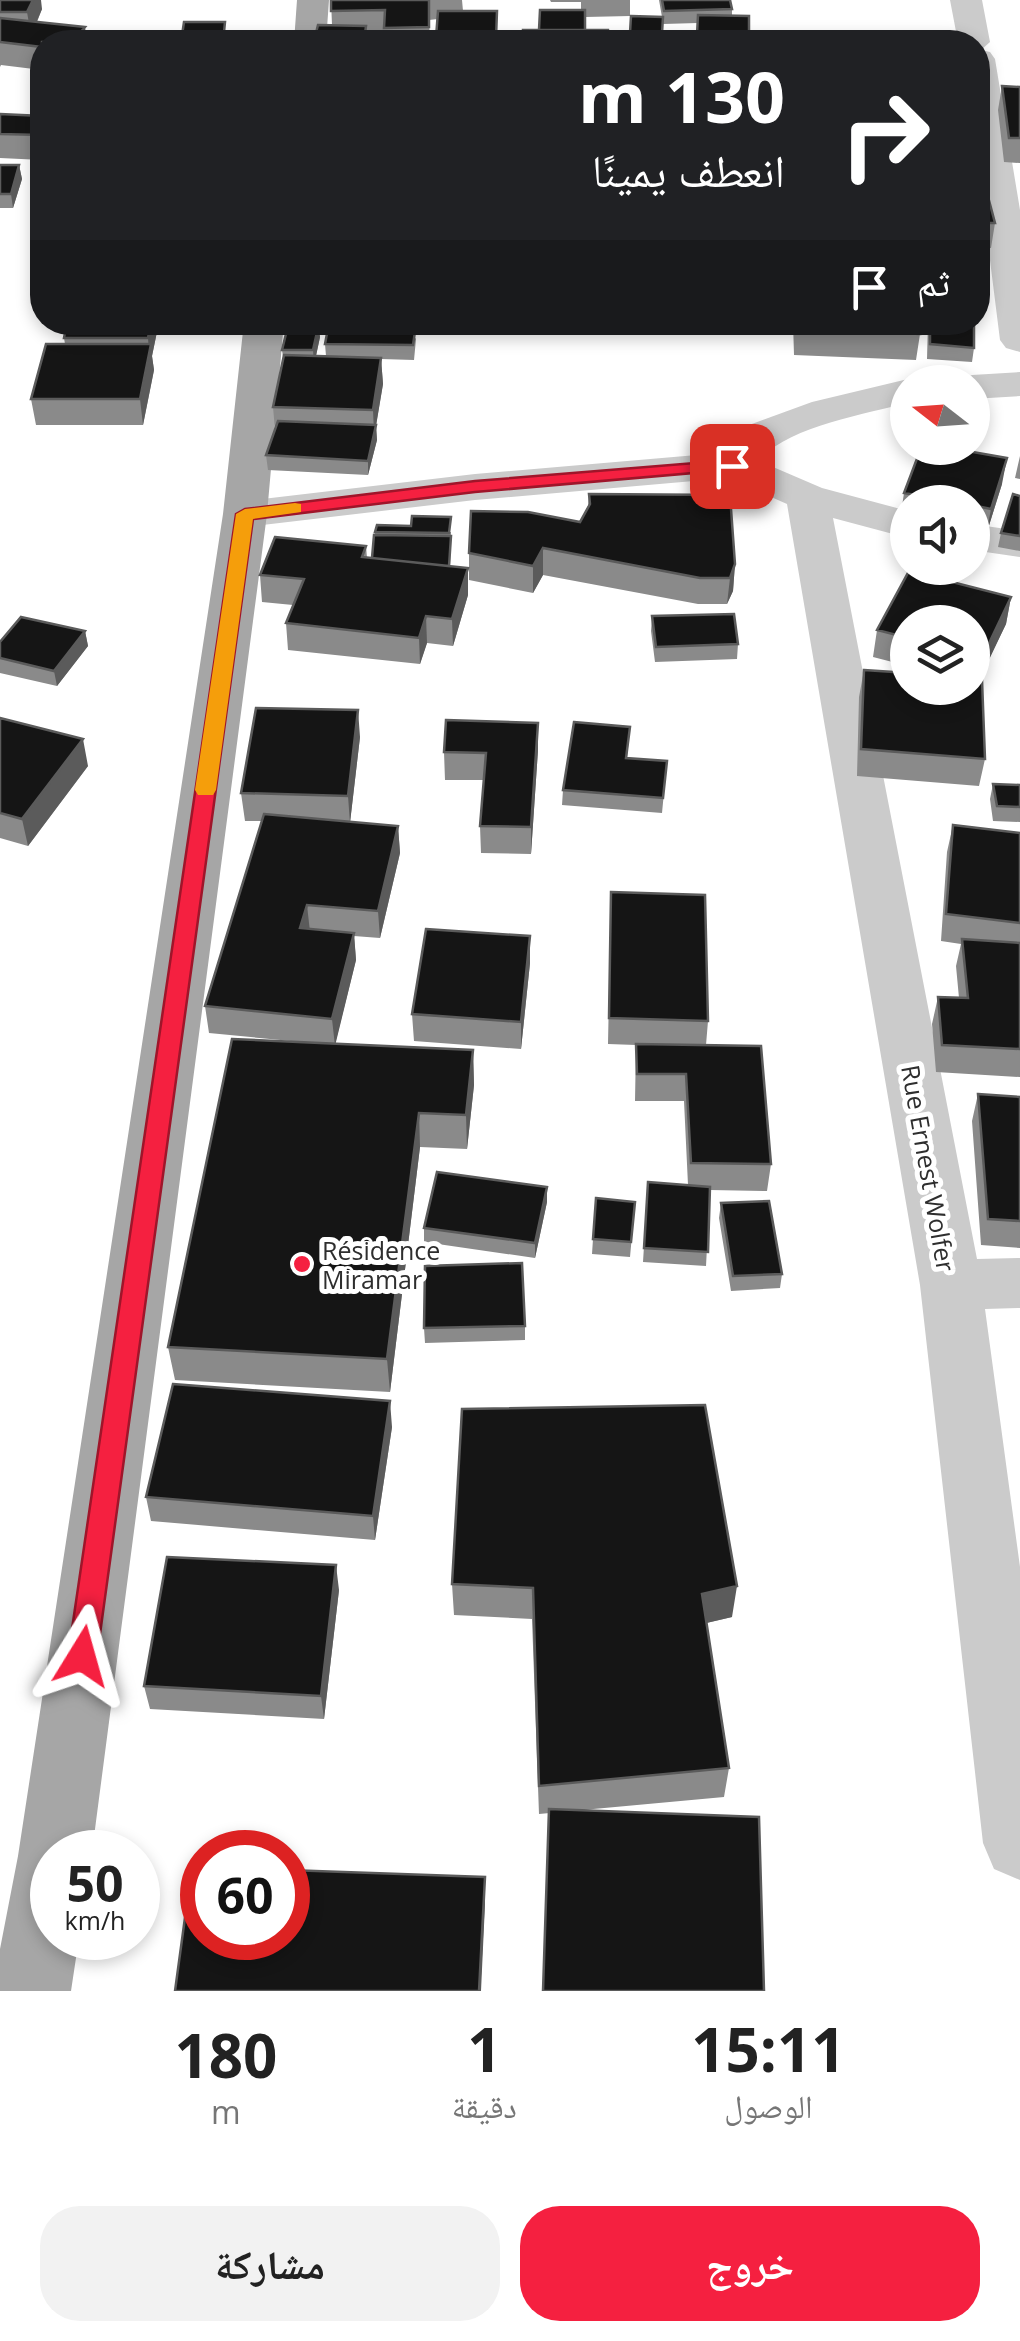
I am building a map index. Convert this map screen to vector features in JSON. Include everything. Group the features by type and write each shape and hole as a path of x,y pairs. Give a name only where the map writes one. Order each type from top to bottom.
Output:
{"main road":[{"path":"311,30 313,0"},
{"path":"57,1830 245,514 263,335"},
{"path":"32,1991 37,1960"}],"street":[{"path":"966,0 972,30"},
{"path":"990,124 1010,212 1020,340"},
{"path":"990,386 1020,384"},
{"path":"732,466 756,437 827,411 890,395"},
{"path":"245,514 475,487 732,466 807,498 890,520"},
{"name":"Rue Ernest Wolfer","path":"807,498 950,1285 1020,1843"},
{"path":"990,539 1020,544"},
{"path":"950,1285 1020,1283"}],"building":[{"path":"0,0 33,0 27,12 0,12"},
{"path":"331,0 429,0 429,27 384,28 385,10 331,11"},
{"path":"662,0 730,0 732,9 664,11"},
{"path":"540,10 585,10 585,30 539,30"},
{"path":"438,11 497,11 496,30 437,30"},
{"path":"698,15 749,16 749,30 697,30"},
{"path":"631,16 663,17 662,30 630,30"},
{"path":"0,18 85,27 30,30 30,46 0,42"},
{"path":"184,22 225,22 224,30 183,30"},
{"path":"318,25 366,26 366,30 317,30"},
{"path":"1002,86 1020,87 1020,138 1009,138"},
{"path":"0,114 30,115 30,135 0,134"},
{"path":"0,165 19,165 11,194 0,194"},
{"path":"65,335 149,335 148,338 64,338"},
{"path":"286,335 316,335 313,350 282,350"},
{"path":"327,335 414,335 413,345 325,344"},
{"path":"930,335 974,335 974,348 930,344"},
{"path":"46,344 151,344 140,399 31,399"},
{"path":"284,355 381,358 373,410 273,407"},
{"path":"278,421 376,425 368,461 266,455"},
{"path":"990,455 1007,458 991,509 990,485 907,485 915,465 990,465"},
{"path":"589,494 730,495 735,564 730,578 700,578 543,548 533,566 469,553 471,511 528,512 580,522 590,504"},
{"path":"1013,494 1020,496 1020,536 1001,533"},
{"path":"412,516 451,517 449,533 375,532 377,525 411,526"},
{"path":"374,535 451,536 449,566 372,558"},
{"path":"275,537 366,546 362,557 468,568 452,619 426,616 419,638 286,623 304,579 260,575"},
{"path":"901,585 964,585 1011,597 990,641 990,605 891,605"},
{"path":"890,606 890,633 877,630"},
{"path":"734,614 738,644 656,647 652,616"},
{"path":"21,617 85,631 54,671 0,658 0,642"},
{"path":"864,670 890,672 890,705 983,705 985,759 861,749"},
{"path":"256,708 358,710 348,796 241,793"},
{"path":"0,718 83,739 22,819 0,813"},
{"path":"446,720 538,723 531,827 480,826 486,753 444,752"},
{"path":"574,722 630,727 626,758 667,761 663,798 563,790"},
{"path":"993,784 1020,785 1020,807 997,806"},
{"path":"264,814 398,826 378,911 307,905 300,928 354,933 332,1019 205,1006"},
{"path":"953,825 1020,833 1020,923 946,914"},
{"path":"611,892 705,895 708,1021 609,1018"},
{"path":"426,929 530,936 521,1022 412,1014"},
{"path":"962,939 1020,943 1020,1049 942,1045 938,997 968,998"},
{"name":"Résidence Miramar","path":"232,1039 473,1050 466,1115 419,1113 387,1359 168,1347"},
{"path":"636,1044 761,1046 771,1164 691,1163 686,1074 637,1074"},
{"path":"978,1094 1020,1097 1020,1221 988,1219"},
{"path":"437,1172 547,1187 535,1243 424,1228"},
{"path":"648,1182 710,1187 708,1252 644,1248"},
{"path":"596,1198 635,1202 631,1242 593,1239"},
{"path":"769,1201 782,1274 733,1276 721,1203"},
{"path":"522,1263 525,1326 424,1328 425,1266"},
{"path":"173,1384 390,1401 373,1516 146,1497"},
{"path":"705,1405 737,1586 702,1594 729,1768 539,1786 533,1588 452,1584 462,1409"},
{"path":"167,1557 336,1565 321,1696 144,1686"},
{"path":"549,1809 759,1817 764,1991 543,1991"},
{"path":"310,1871 485,1877 479,1991 175,1991 180,1954 180,1960 310,1960"}],"slow traffic":[{"path":"205,790 245,514 295,508"}],"place":[{"name":"Résidence Miramar","path":"302,1264"}],"route":[{"path":"82,1656 245,514 475,487 732,466"}]}
